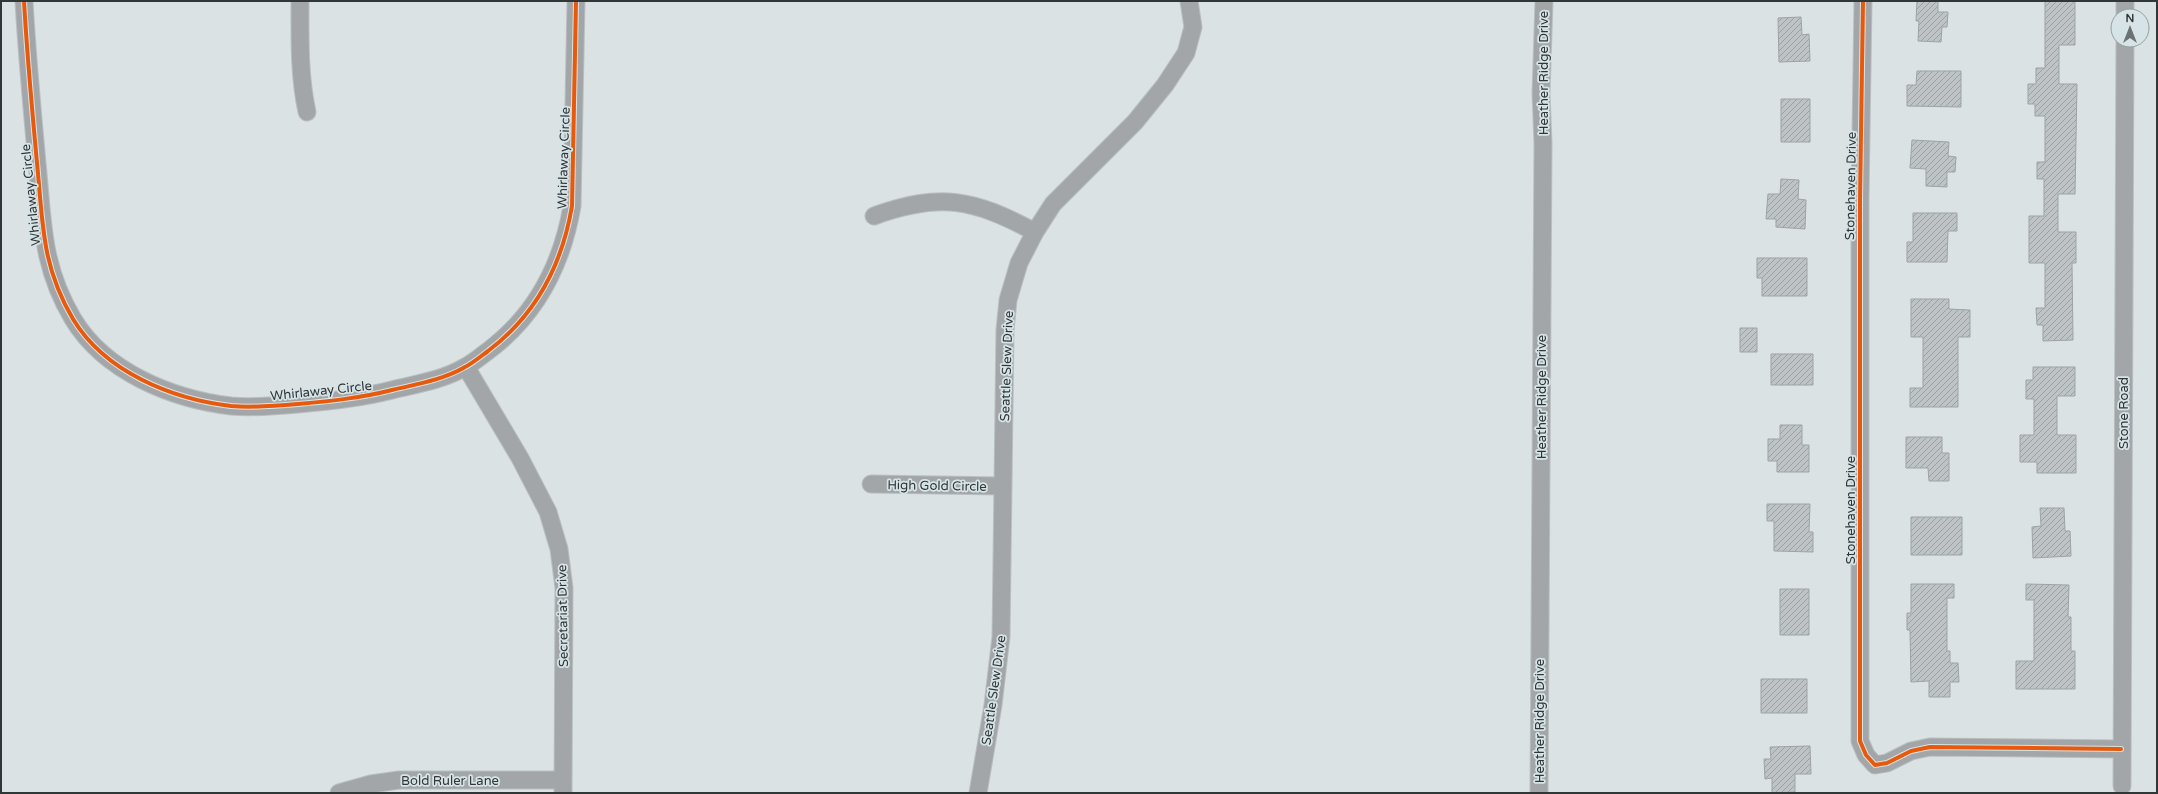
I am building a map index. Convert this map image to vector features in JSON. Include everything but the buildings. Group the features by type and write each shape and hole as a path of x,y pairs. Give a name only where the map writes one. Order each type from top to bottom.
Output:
{"street":[{"name":"Whirlaway Circle","path":"24,1 27,67 40,214 49,266 54,282 74,320 86,335 114,362 142,380 186,397 231,406 261,407 361,398 431,381 466,367 504,339 530,310 557,265 569,227 574,187 576,1"},
{"path":"300,1 300,67 302,88 307,112"},
{"name":"Seattle Slew Drive","path":"978,793 993,705 1001,637 1005,330 1008,300 1019,263 1035,232 1053,204 1135,122 1178,67 1186,53 1193,27 1189,1"},
{"name":"Heather Ridge Drive","path":"1539,793 1543,144 1542,93 1544,1"},
{"name":"Stonehaven Drive","path":"1863,1 1860,206 1860,741 1866,755 1875,765 1887,763 1911,751 1930,747 2121,748"},
{"name":"Stone Road","path":"2122,786 2124,48"},
{"path":"874,216 923,202 945,201 988,209 1035,232"},
{"name":"Secretariat Drive","path":"466,367 520,458 544,506 559,549 564,588 563,786"},
{"name":"High Gold Circle","path":"871,484 1002,486"},
{"name":"Bold Ruler Lane","path":"339,793 371,784 399,780 554,780 563,786"}],"cycle path":[{"path":"24,1 31,102 45,243 55,280 73,319 87,338 103,354 121,368 142,380 186,397 231,406 248,407 290,405 357,397 420,384 448,375 468,365 488,351 505,337 533,305 554,268 567,228 572,206 576,1"},
{"path":"1863,1 1860,199 1860,741 1866,755 1875,765 1887,763 1911,751 1930,747 2121,749"}]}
